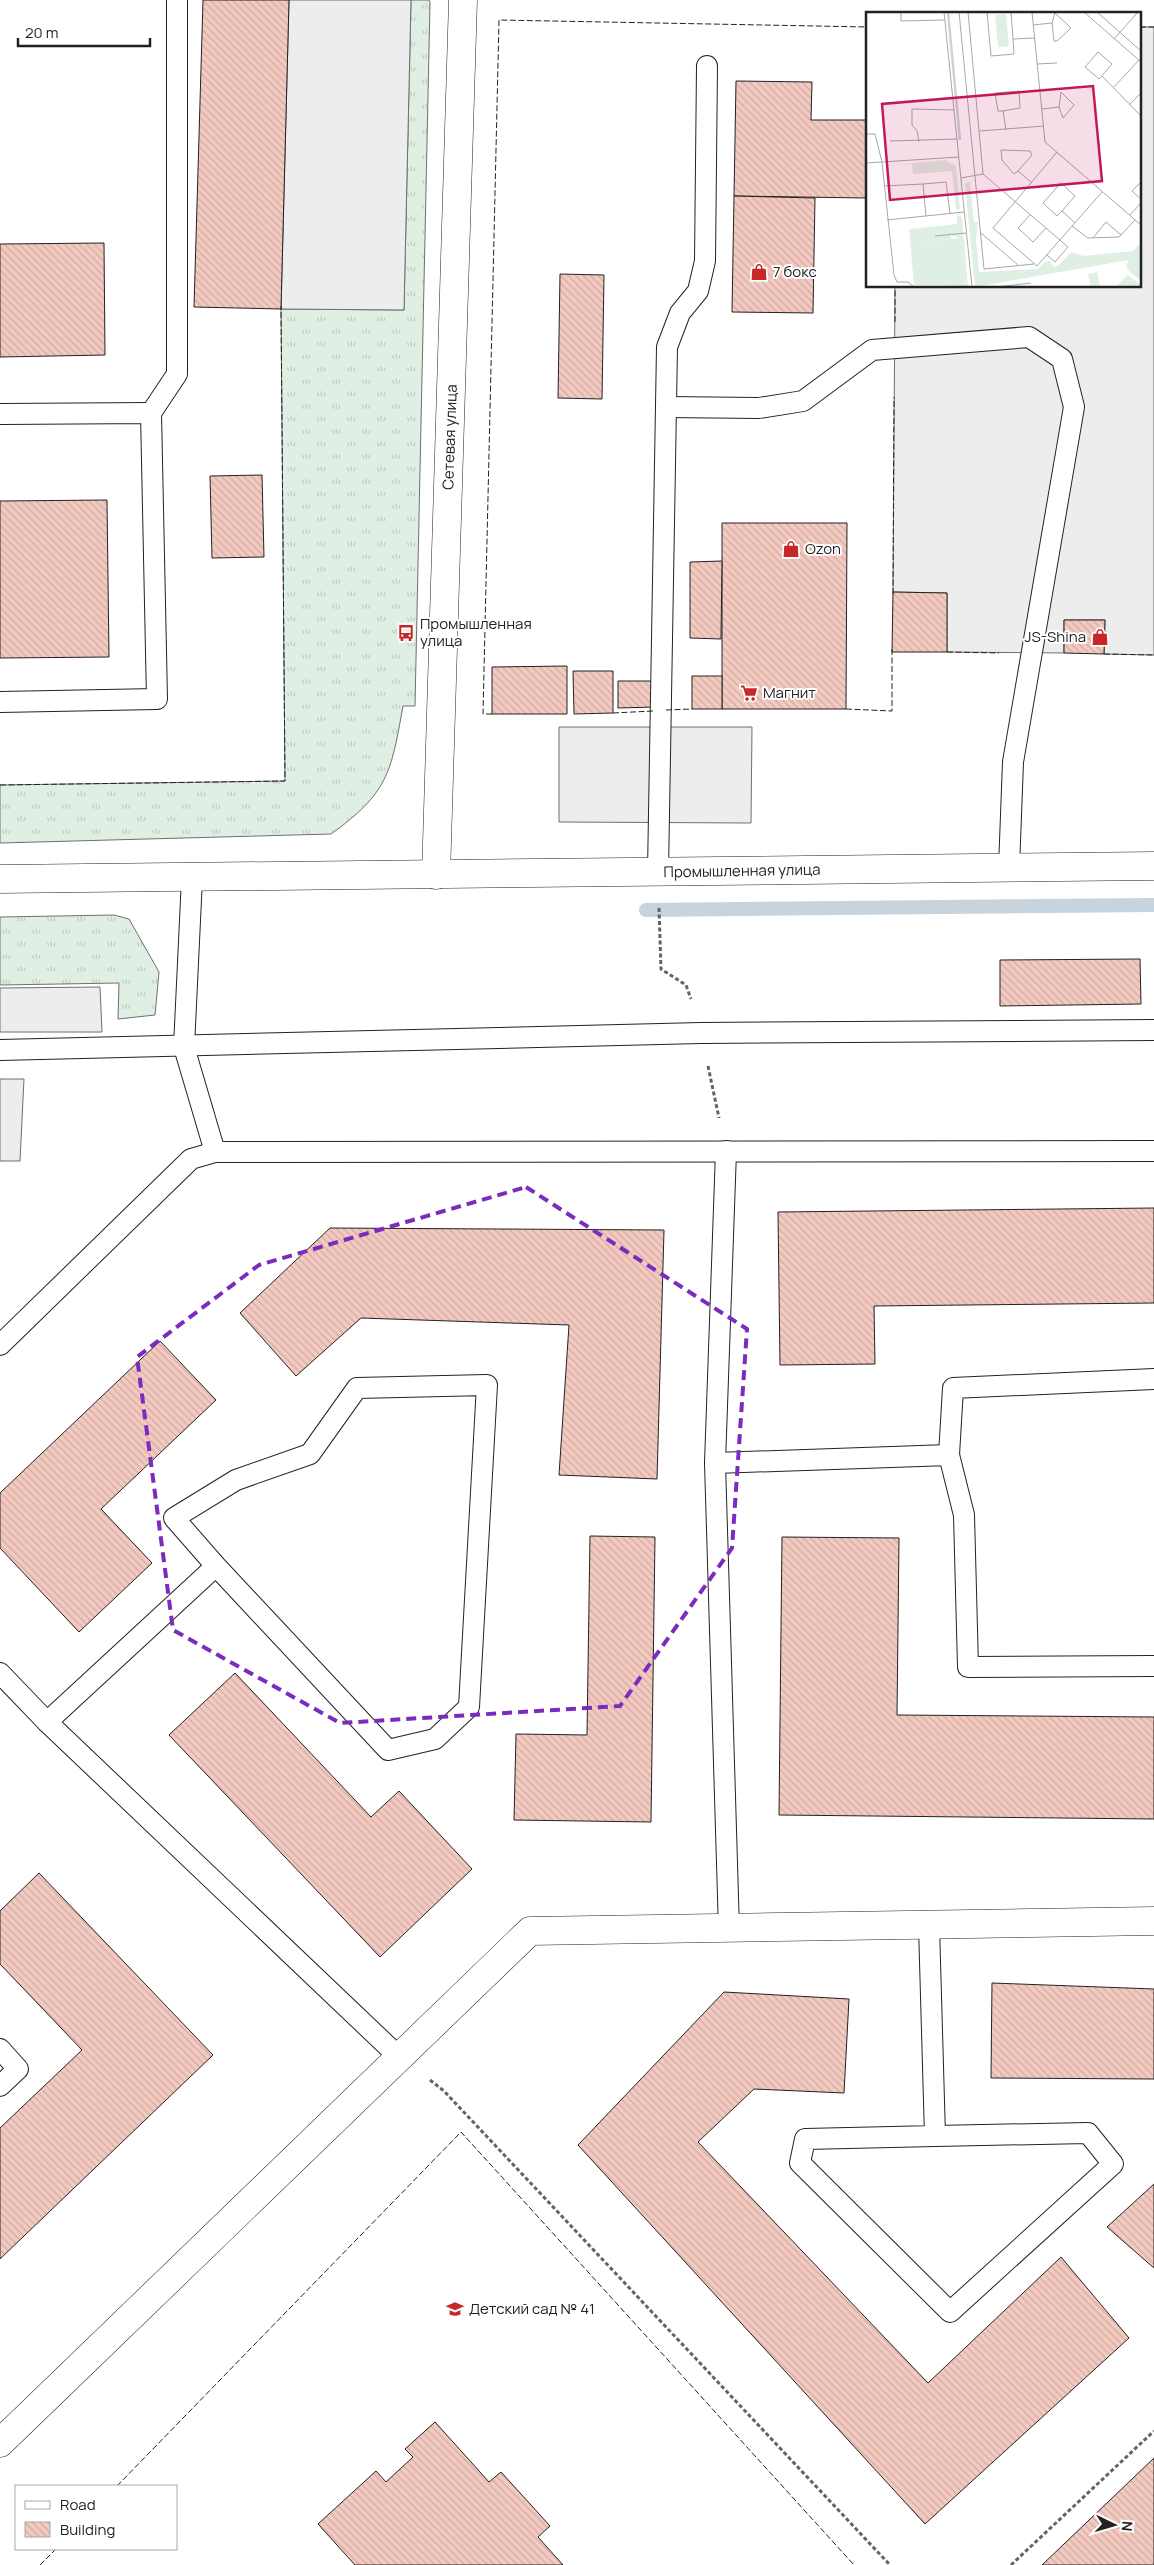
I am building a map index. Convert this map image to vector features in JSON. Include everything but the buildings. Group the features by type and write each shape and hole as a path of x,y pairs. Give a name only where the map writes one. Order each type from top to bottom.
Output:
{"street":[{"name":"Сетевая улица","path":"436,875 463,0"},
{"name":"Промышленная улица","path":"0,879 1154,866"},
{"path":"0,2443 530,1931 729,1930 1154,1921"}],"lane":[{"path":"0,702 157,699 151,413 177,374 177,0"},
{"path":"658,872 667,347 680,314 698,291 705,261 707,66"},
{"path":"666,407 759,408 803,401 872,350 1029,336 1062,359 1074,407 1013,762 1009,868"},
{"path":"0,414 151,413"},
{"path":"192,878 184,1047 215,1152"},
{"path":"0,1050 701,1033 1154,1030"},
{"path":"726,1151 715,1463 729,1930"},
{"path":"0,1345 191,1159 215,1152 1154,1151"},
{"path":"1154,1379 953,1388 949,1455 964,1515 968,1667 1154,1666"},
{"path":"487,1385 469,1707 434,1739 388,1750 216,1566 174,1518 236,1480 310,1454 357,1388 487,1385"},
{"path":"715,1463 949,1455"},
{"path":"46,1722 216,1566"},
{"path":"0,1673 46,1722 399,2057"},
{"path":"929,1926 935,2136"},
{"path":"0,2049 18,2069 0,2086"},
{"path":"1088,2133 1113,2164 950,2312 800,2163 805,2139 935,2136 1088,2133"}],"path":[{"path":"399,2057 444,2091 890,2565"},
{"path":"1011,2565 1154,2431"}],"highlighted area":[{"path":"526,1187 747,1329 732,1548 620,1706 340,1723 173,1630 137,1357 259,1265"}],"green space":[{"path":"411,0 429,0 430,2 415,706 403,706 395,748 384,780 365,806 331,834 0,843 0,785 285,781 281,309 404,310"},
{"path":"114,915 129,919 159,972 155,1015 118,1019 119,983 0,985 0,917"}],"shaded area":[{"path":"289,0 411,0 404,310 281,309"},
{"path":"1142,27 1154,27 1154,655 1104,654 1105,620 1064,620 1064,653 947,652 947,593 893,592 895,288 1142,288"},
{"path":"559,727 752,727 751,823 559,822"},
{"path":"100,987 102,1032 0,1032 0,988"},
{"path":"0,1079 24,1079 20,1161 0,1161"}],"waterway":[{"path":"646,910 1154,905"}],"fence":[{"path":"492,714 483,714 499,20 866,27"},
{"path":"1142,27 1154,27"},
{"path":"895,288 895,322"},
{"path":"0,785 285,781 281,306"},
{"path":"893,594 894,397"},
{"path":"846,709 892,711 892,649"},
{"path":"947,652 999,653"},
{"path":"1104,654 1154,655"},
{"path":"666,710 692,709"},
{"path":"613,713 653,711"},
{"path":"118,2485 461,2132 854,2565"},
{"path":"40,2565 55,2550"}],"place":[{"name":"7 бокс","path":"759,272"},
{"name":"Ozon","path":"791,549"},
{"name":"Промышленная улица","path":"406,633"},
{"name":"JS-Shina","path":"1100,637"},
{"name":"Магнит","path":"749,693"},
{"name":"Детский сад № 41","path":"455,2309"}]}
